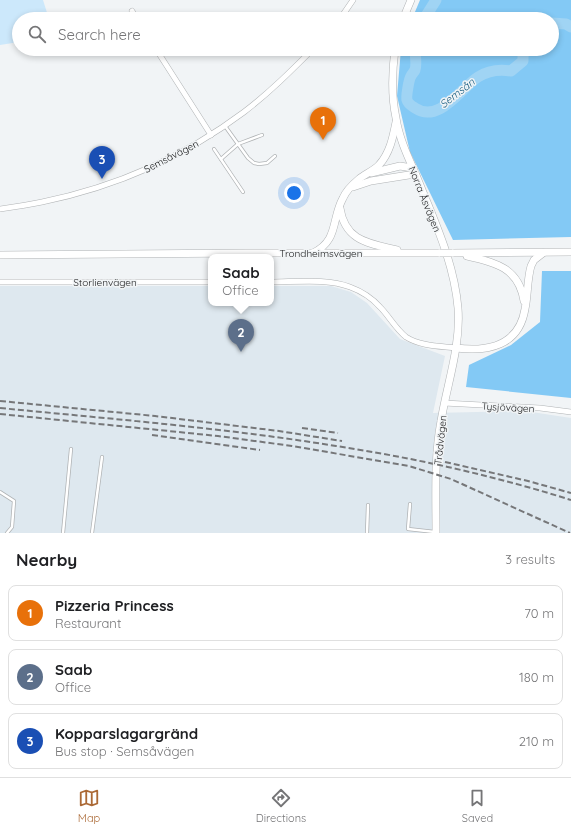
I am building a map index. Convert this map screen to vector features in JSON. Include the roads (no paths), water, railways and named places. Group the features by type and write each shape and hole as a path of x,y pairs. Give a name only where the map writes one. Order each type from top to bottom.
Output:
{"main road":[{"path":"406,12 411,0"},
{"name":"Norra Åsvägen","path":"394,56 392,80 396,120 414,171 444,246 455,284 458,308 456,348"},
{"path":"312,253 326,244 330,239 344,195 358,179 379,165 386,155 392,141 396,120"},
{"path":"367,174 400,166 414,171"},
{"path":"351,188 371,181 414,171"},
{"path":"340,206 344,224 355,237 371,244 410,253"},
{"path":"456,348 471,350 487,349 508,340 521,325 525,309 531,266 534,260 543,252"},
{"name":"Trondheimsvägen","path":"0,255 571,252"},
{"path":"452,253 497,264 505,269 518,281 523,294 525,309"},
{"name":"Trådvägen","path":"436,532 437,451 444,404 456,348"}],"street":[{"path":"345,12 353,0"},
{"path":"160,56 211,135"},
{"name":"Semsåvägen","path":"0,209 42,202 84,191 132,176 169,159 211,135 243,112 280,82 306,56"},
{"name":"Storlienvägen","path":"0,282 208,282"},
{"path":"274,282 333,283 349,286 365,294 380,307 393,325 406,337 422,344 456,348"},
{"name":"Tysjövägen","path":"444,404 540,408 571,412"}],"lane":[{"path":"224,126 254,163 258,164 267,162 275,156"},
{"path":"221,159 238,144 262,135"},
{"path":"214,149 243,192"},
{"path":"63,533 71,449"},
{"path":"92,533 102,457"},
{"path":"0,492 14,502 12,527 7,533"},
{"path":"410,504 408,529 436,532"},
{"path":"367,533 368,505"}],"waterway":[{"name":"Semsån","path":"428,12 436,0"},
{"name":"Semsån","path":"559,24 566,24 571,27"},
{"name":"Semsån","path":"416,56 416,68 409,80 407,100 411,106 424,112 433,111 449,103 471,82 486,73 502,70 511,71 523,61 523,56"}],"railway":[{"path":"0,401 155,416 279,431 342,441"},
{"path":"0,408 210,429 336,446 455,468 571,500"},
{"path":"0,414 218,436 292,446 409,466 451,479 570,533"},
{"path":"302,428 338,433"},
{"path":"152,435 260,450"},
{"path":"445,462 528,481 571,493"}],"place":[{"name":"Pizzeria Princess","path":"323,140"},
{"name":"Kopparslagargränd","path":"102,179"},
{"name":"Saab","path":"241,352"}]}
